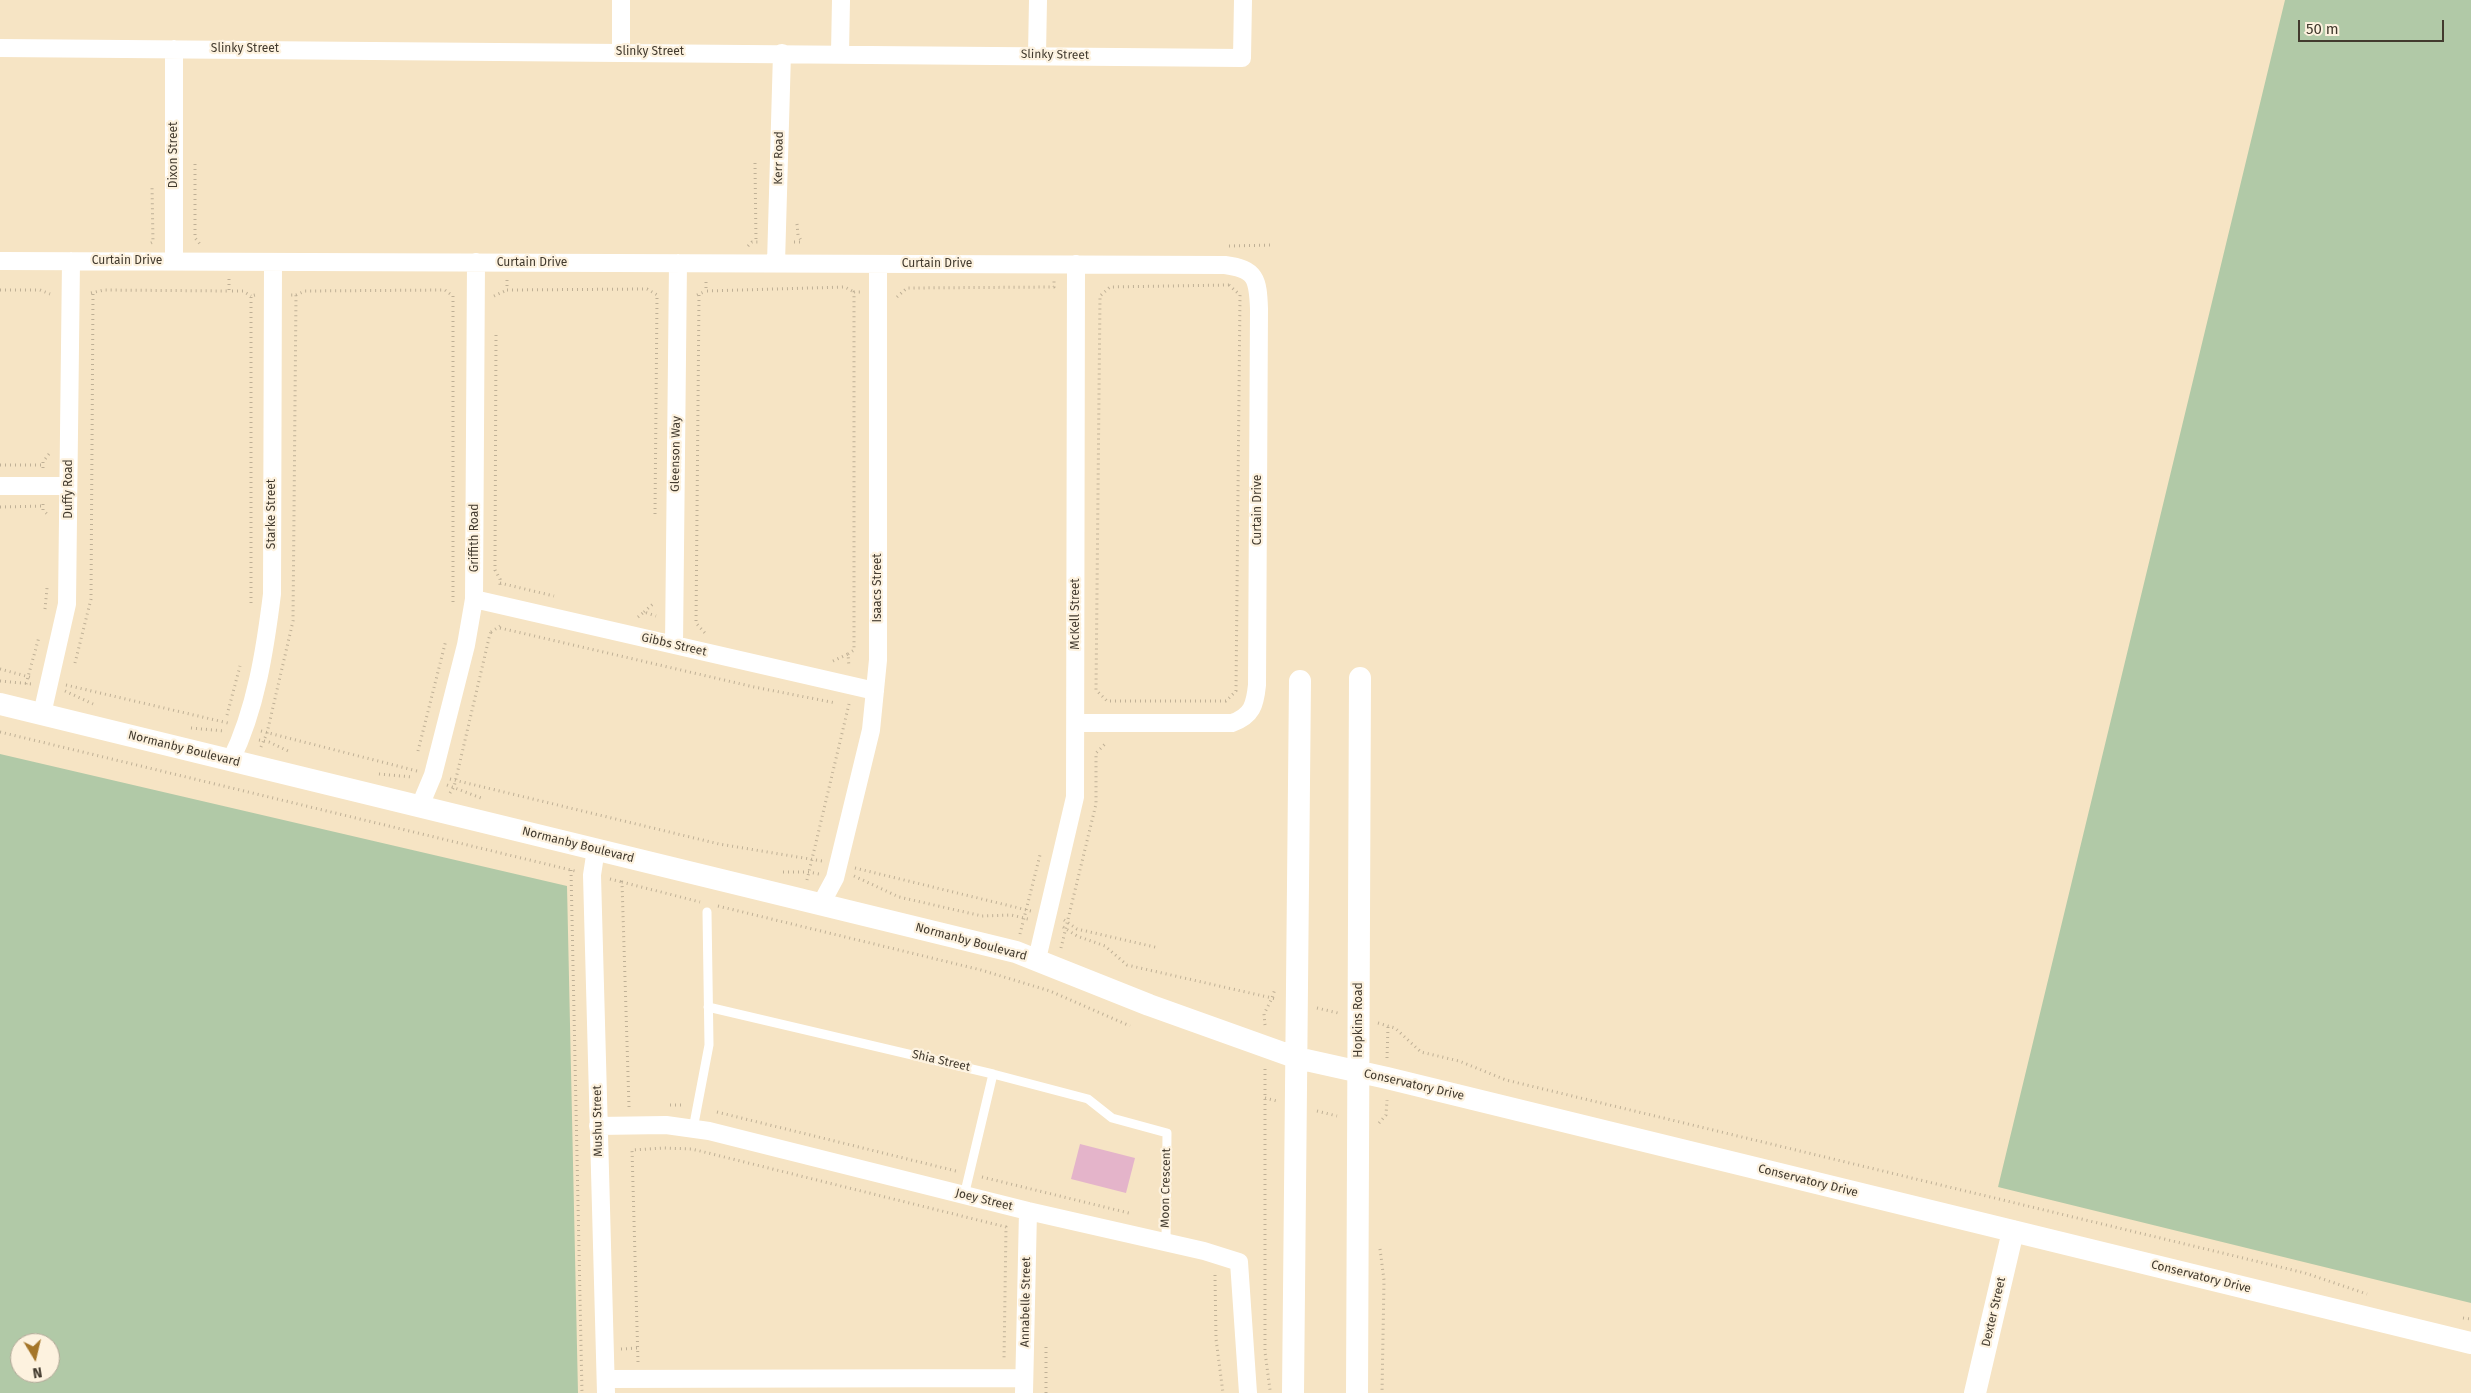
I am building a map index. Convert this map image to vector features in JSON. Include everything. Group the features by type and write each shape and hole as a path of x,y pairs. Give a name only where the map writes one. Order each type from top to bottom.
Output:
{"street":[{"path":"620,52 621,0"},
{"path":"840,53 841,0"},
{"path":"1037,55 1038,0"},
{"name":"Slinky Street","path":"0,48 840,53 1242,58 1243,0"},
{"name":"Dixon Street","path":"174,49 174,261"},
{"name":"Kerr Road","path":"776,264 782,53"},
{"name":"Curtain Drive","path":"0,261 1076,264 1225,265 1242,268 1254,276 1259,309 1256,690 1254,706 1249,715 1232,723"},
{"name":"Duffy Road","path":"42,714 67,604 72,261"},
{"name":"Starke Street","path":"231,760 244,732 266,647 272,594 273,262"},
{"name":"Griffith Road","path":"420,806 432,777 466,645 474,599 476,262"},
{"name":"Gleenson Way","path":"674,645 678,263"},
{"name":"Isaacs Street","path":"821,904 834,878 871,730 878,660 878,264"},
{"name":"McKell Street","path":"1037,959 1075,797 1076,264"},
{"path":"0,486 68,486"},
{"name":"Gibbs Street","path":"474,599 875,691"},
{"name":"Hopkins Road","path":"1357,1393 1360,678"},
{"path":"1293,1393 1300,681"},
{"name":"Normanby Boulevard","path":"10,706 986,944 1037,959 1149,1005"},
{"path":"1076,723 1232,723"},
{"name":"Mushu Street","path":"596,849 592,875 606,1386"},
{"name":"Conservatory Drive","path":"1149,1005 1297,1058 2471,1343"},
{"name":"Joey Street","path":"598,1126 666,1125 746,1140 964,1196 1204,1251 1239,1262 1248,1393"},
{"name":"Annabelle Street","path":"1024,1386 1028,1211"},
{"name":"Dexter Street","path":"1975,1393 2013,1231"},
{"path":"606,1386 638,1380 1002,1379 1024,1386"}],"lane":[{"path":"693,1129 709,1044 707,907"},
{"name":"Shia Street","path":"708,1007 994,1074 1088,1100 1112,1118 1167,1133"},
{"path":"964,1196 994,1074"},
{"name":"Moon Crescent","path":"1166,1242 1167,1133"}],"path":[{"path":"755,163 756,242"},
{"path":"195,164 195,238 203,248"},
{"path":"149,244 153,242 152,186"},
{"path":"797,218 798,235 808,247"},
{"path":"1222,246 1271,246"},
{"path":"229,262 229,291"},
{"path":"507,262 507,290"},
{"path":"897,306 897,296 908,288 1054,287 1055,264"},
{"path":"1229,285 1240,296 1236,691 1226,701 1107,701 1096,690 1100,296 1110,287 1229,285"},
{"path":"744,291 845,286 854,292 902,292"},
{"path":"296,295 305,291 445,290 453,296 496,296 507,290 646,289 657,297 699,295 706,292"},
{"path":"0,290 40,290 50,294"},
{"path":"93,293 104,290 243,291 251,296"},
{"path":"827,660 836,662 854,650 854,292"},
{"path":"699,295 696,623 706,634"},
{"path":"453,296 453,609"},
{"path":"655,516 657,297"},
{"path":"496,326 495,570 500,583 500,628"},
{"path":"0,465 43,465"},
{"path":"0,506 43,506"},
{"path":"49,525 49,516 91,516"},
{"path":"45,612 48,579"},
{"path":"500,583 556,597"},
{"path":"631,615 640,618 644,612 654,605 654,595"},
{"path":"644,612 674,622 696,623"},
{"path":"491,632 500,628 754,687 849,706"},
{"path":"10,706 29,676 40,630"},
{"path":"418,752 447,637"},
{"path":"376,774 432,777 719,844 812,859 849,706 848,654"},
{"path":"0,669 29,676 77,695 96,706"},
{"path":"1076,673 1096,674"},
{"path":"0,681 48,684 244,732 413,770 487,801"},
{"path":"1226,701 1232,709 1232,723"},
{"path":"186,728 200,727 244,732 291,753"},
{"path":"0,732 622,882 707,907"},
{"path":"1067,921 1096,804 1096,753 1106,742 1115,742"},
{"path":"399,828 397,801 412,776 416,761"},
{"path":"1026,909 1041,854"},
{"path":"857,859 854,868 1026,909 1066,928 1077,936 1104,946 1127,965 1272,998 1276,984"},
{"path":"571,870 582,1393"},
{"path":"780,872 809,872 834,878 852,875 899,896 982,916 1011,915 1067,921 1077,929 1158,948"},
{"path":"622,882 630,1107"},
{"path":"716,906 982,970 1050,991 1130,1026"},
{"path":"1388,1026 1395,1028 1421,1052 1459,1061 1506,1080 2305,1273 2374,1297"},
{"path":"1265,1098 1265,1352 1271,1393"},
{"path":"638,1380 632,1150 664,1148 692,1149 1006,1228 1002,1379"},
{"path":"1211,1270 1216,1276 1216,1339 1223,1393"},
{"path":"2462,1317 2471,1319"}],"green space":[{"path":"2285,0 2471,0 2471,1303 1998,1187"},
{"path":"0,754 567,886 578,1393 0,1393"}],"building":[{"path":"1080,1144 1135,1158 1126,1193 1071,1179"}]}
